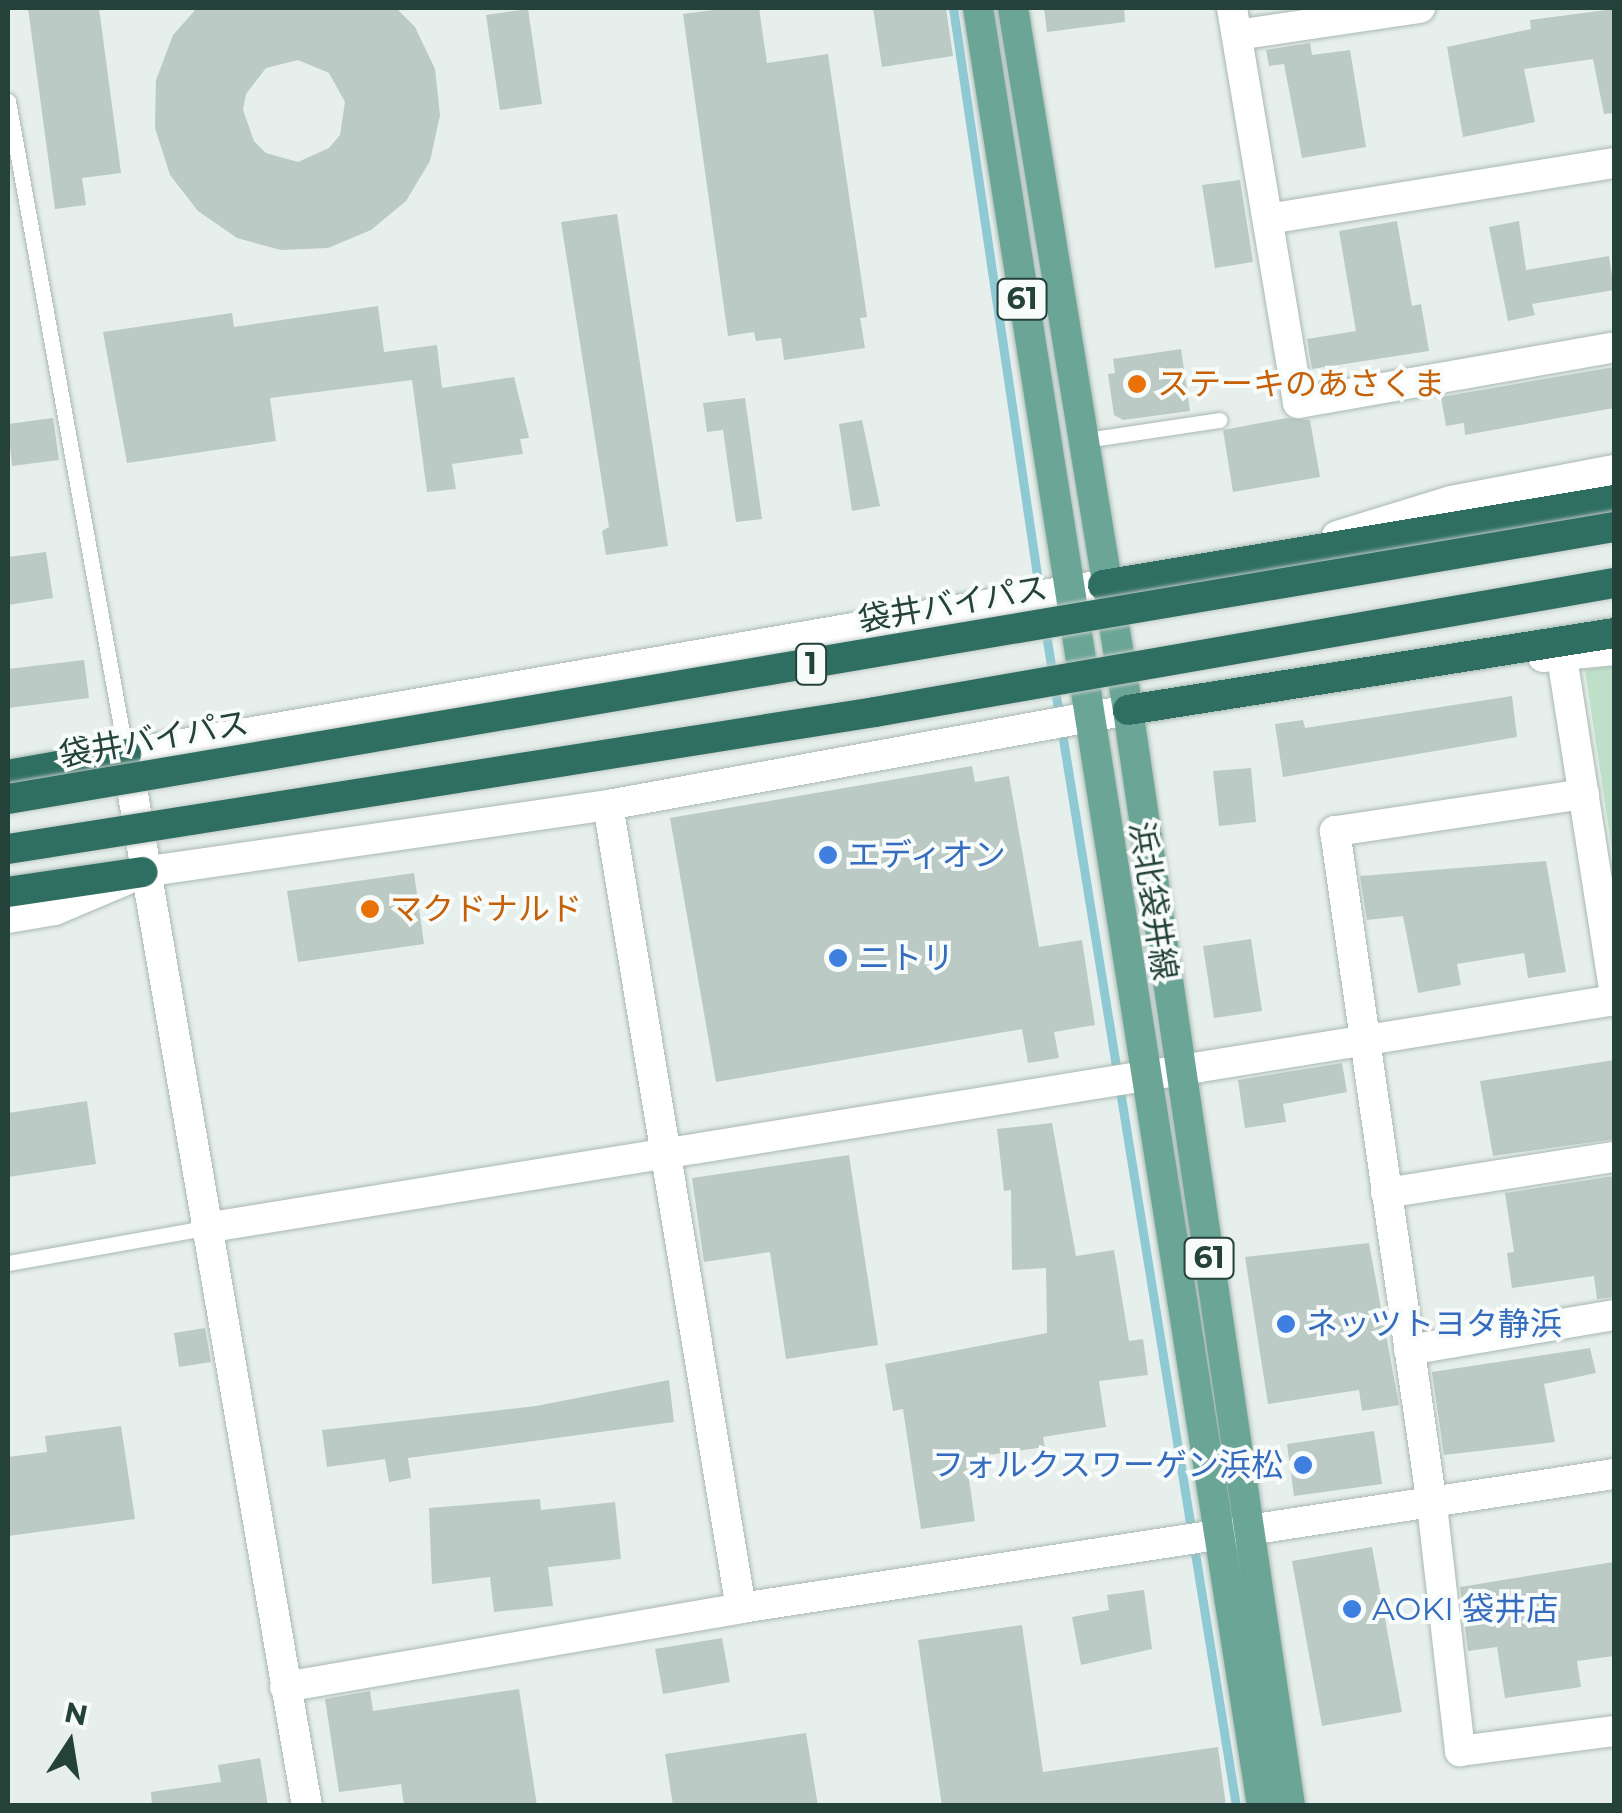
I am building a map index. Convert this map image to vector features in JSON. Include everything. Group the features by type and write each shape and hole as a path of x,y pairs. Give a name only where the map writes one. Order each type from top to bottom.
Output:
{"highway":[{"path":"1103,585 1614,500"},
{"name":"袋井バイパス","path":"8,799 1614,527"},
{"name":"1","path":"8,849 876,712 1614,583"},
{"path":"1128,710 1614,633"},
{"path":"8,775 126,754"},
{"path":"8,892 143,872"}],"main road":[{"name":"浜北袋井線","path":"978,8 1066,591 1146,1078 1232,1534 1290,1806"},
{"name":"浜北袋井線","path":"1013,8 1079,441 1128,710 1183,1073 1262,1806"}],"street":[{"path":"1420,8 1235,21 1298,403 1614,347"},
{"path":"1268,219 1614,163"},
{"path":"1267,558 1451,500 1614,470"},
{"path":"307,1806 143,872 126,754 1103,585"},
{"path":"1458,657 1562,658 1614,650"},
{"path":"1562,658 1614,988"},
{"path":"8,918 55,910 143,872 608,804 1128,710"},
{"path":"1584,794 1335,832 1432,1505 1460,1751 1614,1731"},
{"path":"608,804 670,1153 742,1608"},
{"path":"205,1228 1183,1073 1614,1000"},
{"path":"1386,1193 1614,1157"},
{"path":"1409,1350 1614,1316"},
{"path":"285,1687 742,1608 1614,1474"}],"lane":[{"path":"8,100 126,754"},
{"path":"1079,441 1219,420"},
{"path":"8,1263 205,1228"}],"green space":[{"path":"1614,666 1614,863 1585,670"}],"building":[{"path":"28,8 99,8 121,173 82,178 86,205 55,209"},
{"path":"197,8 396,8 415,27 435,69 440,115 430,161 406,201 371,230 328,248 281,250 237,238 198,211 170,175 155,128 156,80 173,35","holes":["298,60 329,73 345,102 340,135 329,148 298,162 266,153 254,141 243,110 246,94 266,68"]},
{"path":"759,8 767,63 828,54 867,317 860,318 865,348 784,360 781,338 756,341 754,332 728,336 683,14"},
{"path":"873,8 946,8 953,56 882,67"},
{"path":"1044,8 1124,8 1125,22 1047,32"},
{"path":"528,9 542,104 500,110 486,15"},
{"path":"1614,9 1614,113 1604,114 1593,59 1524,69 1535,122 1463,137 1447,47 1531,29 1530,20"},
{"path":"1310,43 1312,55 1350,50 1366,147 1302,158 1284,64 1269,66 1266,50"},
{"path":"1240,180 1253,262 1215,268 1202,185"},
{"path":"617,214 668,546 606,555 602,531 609,527 561,222"},
{"path":"1397,221 1412,306 1421,304 1429,351 1312,369 1307,339 1356,331 1339,231"},
{"path":"1519,221 1526,270 1609,256 1614,290 1532,304 1535,315 1508,321 1489,227"},
{"path":"378,306 384,352 437,345 442,388 514,377 529,438 520,439 523,454 452,464 456,489 427,492 412,380 270,398 276,441 127,463 103,332 232,313 234,327"},
{"path":"1181,349 1190,411 1123,420 1114,415 1108,374 1115,373 1113,359"},
{"path":"1614,367 1614,408 1465,435 1464,423 1446,426 1441,397"},
{"path":"745,398 762,519 736,522 723,430 707,432 703,403"},
{"path":"53,418 59,460 12,466 8,424"},
{"path":"1287,418 1310,420 1320,477 1233,492 1223,430"},
{"path":"862,420 880,506 852,511 839,424"},
{"path":"46,552 53,598 8,605 8,557"},
{"path":"84,660 89,698 8,708 8,669"},
{"path":"1512,696 1517,737 1283,777 1275,724 1303,720 1305,728"},
{"path":"972,766 975,782 1009,776 1039,947 1082,940 1095,1025 1054,1032 1059,1058 1028,1063 1022,1029 716,1082 670,818"},
{"path":"1251,768 1256,822 1219,826 1213,771"},
{"path":"1546,861 1566,972 1528,978 1524,953 1457,964 1461,985 1418,993 1403,916 1367,920 1360,876"},
{"path":"414,873 424,944 298,962 287,891"},
{"path":"1251,939 1262,1011 1214,1018 1203,946"},
{"path":"1614,1060 1614,1139 1493,1156 1480,1081"},
{"path":"1342,1063 1347,1092 1283,1104 1286,1122 1245,1128 1238,1080"},
{"path":"87,1101 96,1164 8,1177 8,1113"},
{"path":"1052,1123 1076,1256 1114,1250 1129,1341 1143,1339 1148,1375 1099,1381 1106,1427 1043,1437 1045,1447 966,1458 975,1521 921,1529 903,1409 893,1411 885,1364 1047,1333 1046,1268 1012,1270 1011,1190 1004,1191 997,1129"},
{"path":"849,1155 878,1345 786,1359 770,1252 704,1262 692,1178"},
{"path":"1614,1176 1614,1297 1597,1299 1594,1276 1512,1288 1507,1253 1514,1252 1505,1193"},
{"path":"1369,1243 1399,1405 1362,1411 1359,1390 1268,1404 1245,1257"},
{"path":"205,1328 211,1362 179,1367 174,1333"},
{"path":"1590,1348 1596,1373 1544,1384 1555,1442 1444,1455 1432,1372"},
{"path":"669,1380 674,1422 408,1458 411,1478 389,1482 385,1459 327,1467 322,1430 536,1406"},
{"path":"121,1426 135,1519 8,1536 8,1457 47,1452 45,1436"},
{"path":"1374,1431 1382,1484 1294,1496 1287,1444"},
{"path":"540,1499 541,1510 615,1502 621,1559 548,1567 553,1606 494,1612 490,1577 432,1584 429,1508"},
{"path":"1372,1547 1402,1712 1322,1726 1292,1561"},
{"path":"1613,1562 1614,1656 1577,1661 1581,1687 1505,1698 1497,1647 1468,1651 1460,1587"},
{"path":"1144,1590 1152,1649 1081,1665 1072,1617 1109,1610 1107,1595"},
{"path":"1022,1625 1043,1772 1218,1747 1226,1806 942,1806 918,1640"},
{"path":"722,1638 730,1682 663,1694 655,1649"},
{"path":"519,1689 537,1806 404,1806 401,1784 339,1792 325,1699 370,1691 373,1711"},
{"path":"806,1733 818,1806 673,1806 665,1754"},
{"path":"260,1758 268,1806 152,1806 151,1792 221,1782 218,1765"}],"waterway":[{"path":"953,8 1039,588"},
{"path":"1045,628 1236,1806"}],"place":[{"name":"ステーキのあさくま","path":"1137,384"},
{"name":"エディオン","path":"828,855"},
{"name":"マクドナルド","path":"370,909"},
{"name":"ニトリ","path":"838,958"},
{"name":"ネッツトヨタ静浜","path":"1286,1324"},
{"name":"フォルクスワーゲン浜松","path":"1303,1465"},
{"name":"AOKI 袋井店","path":"1352,1609"}]}
